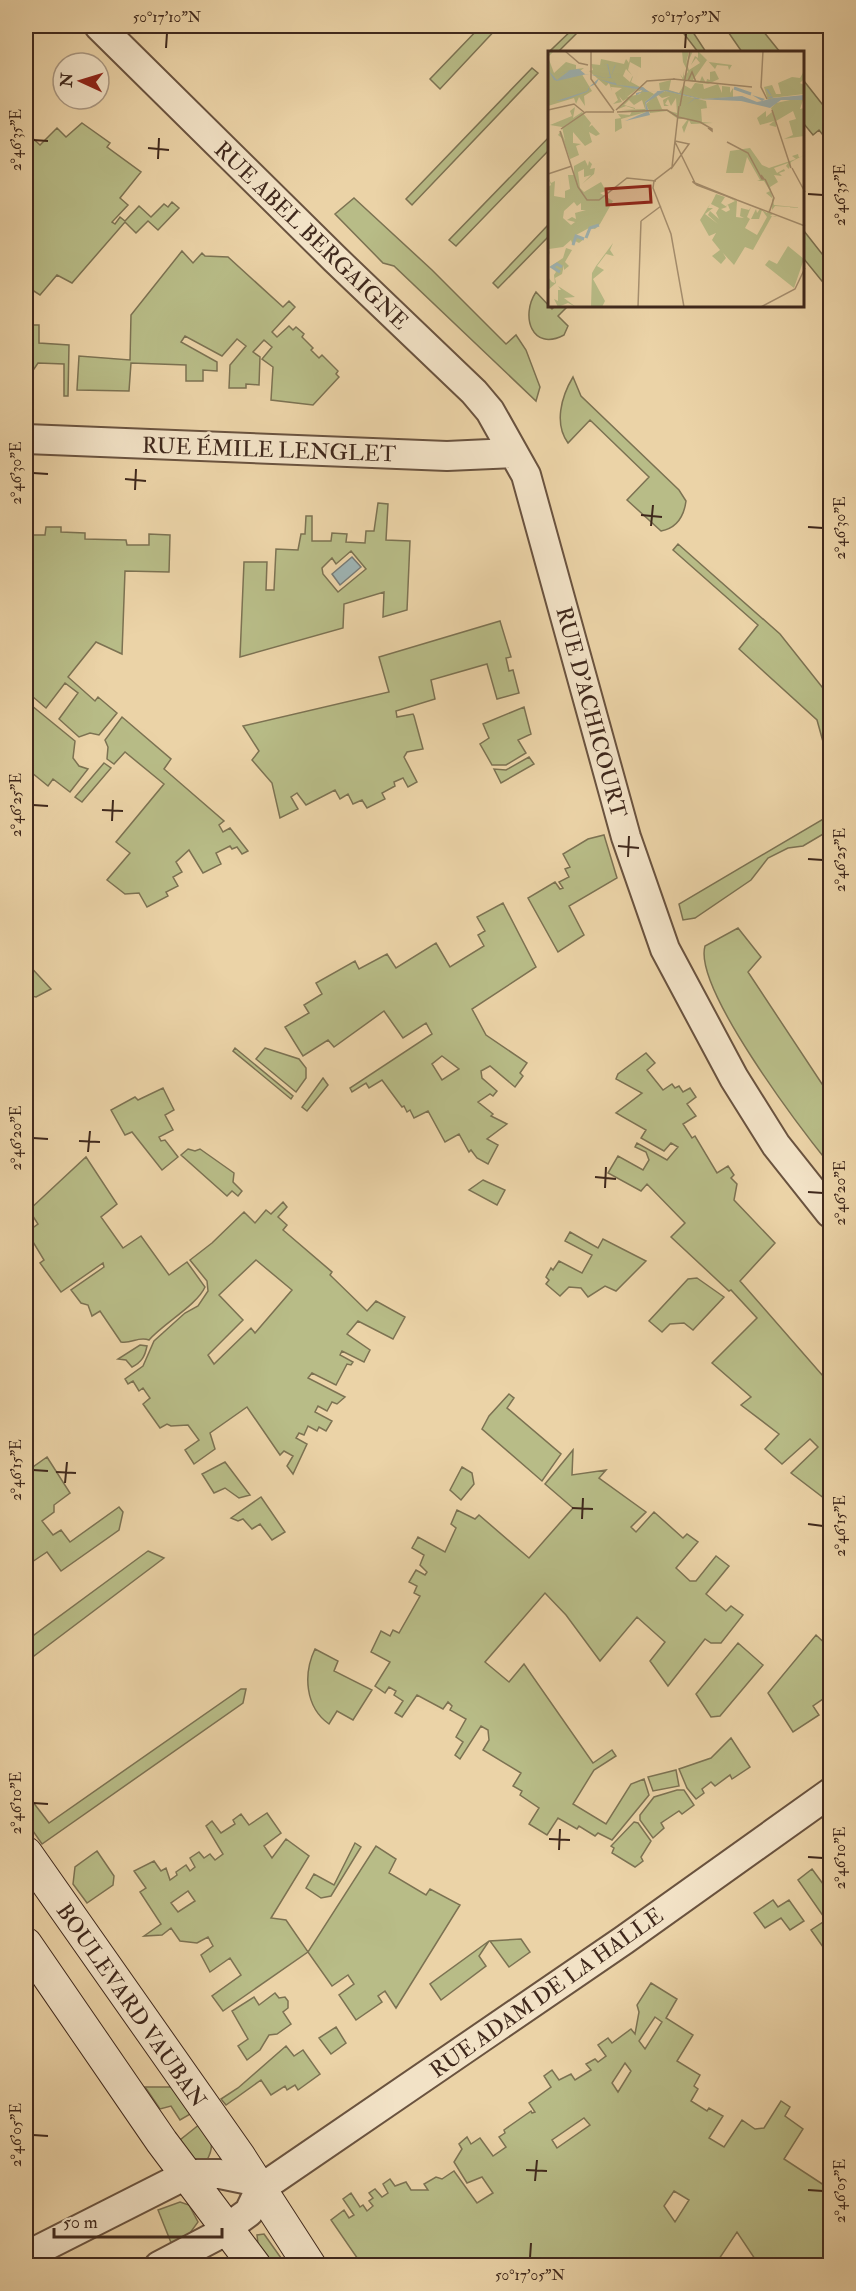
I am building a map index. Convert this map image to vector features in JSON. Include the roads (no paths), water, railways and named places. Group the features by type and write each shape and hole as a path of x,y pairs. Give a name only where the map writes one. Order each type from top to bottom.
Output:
{"main road":[{"name":"BOULEVARD VAUBAN","path":"26,1853 257,2185 309,2265"},
{"path":"26,1944 158,2134 177,2179 226,2228 253,2262"}],"street":[{"name":"RUE ABEL BERGAIGNE","path":"99,26 335,259 474,392 490,411 513,453"},
{"name":"RUE ÉMILE LENGLET","path":"26,439 447,456 513,453"},
{"name":"RUE D'ACHICOURT","path":"513,453 526,475 626,837 665,949 734,1078 776,1145 831,1213"},
{"name":"RUE ADAM DE LA HALLE","path":"257,2185 624,1940 831,1793"},
{"path":"26,2256 177,2179 220,2174 257,2185 249,2212 195,2247 159,2265"}]}
